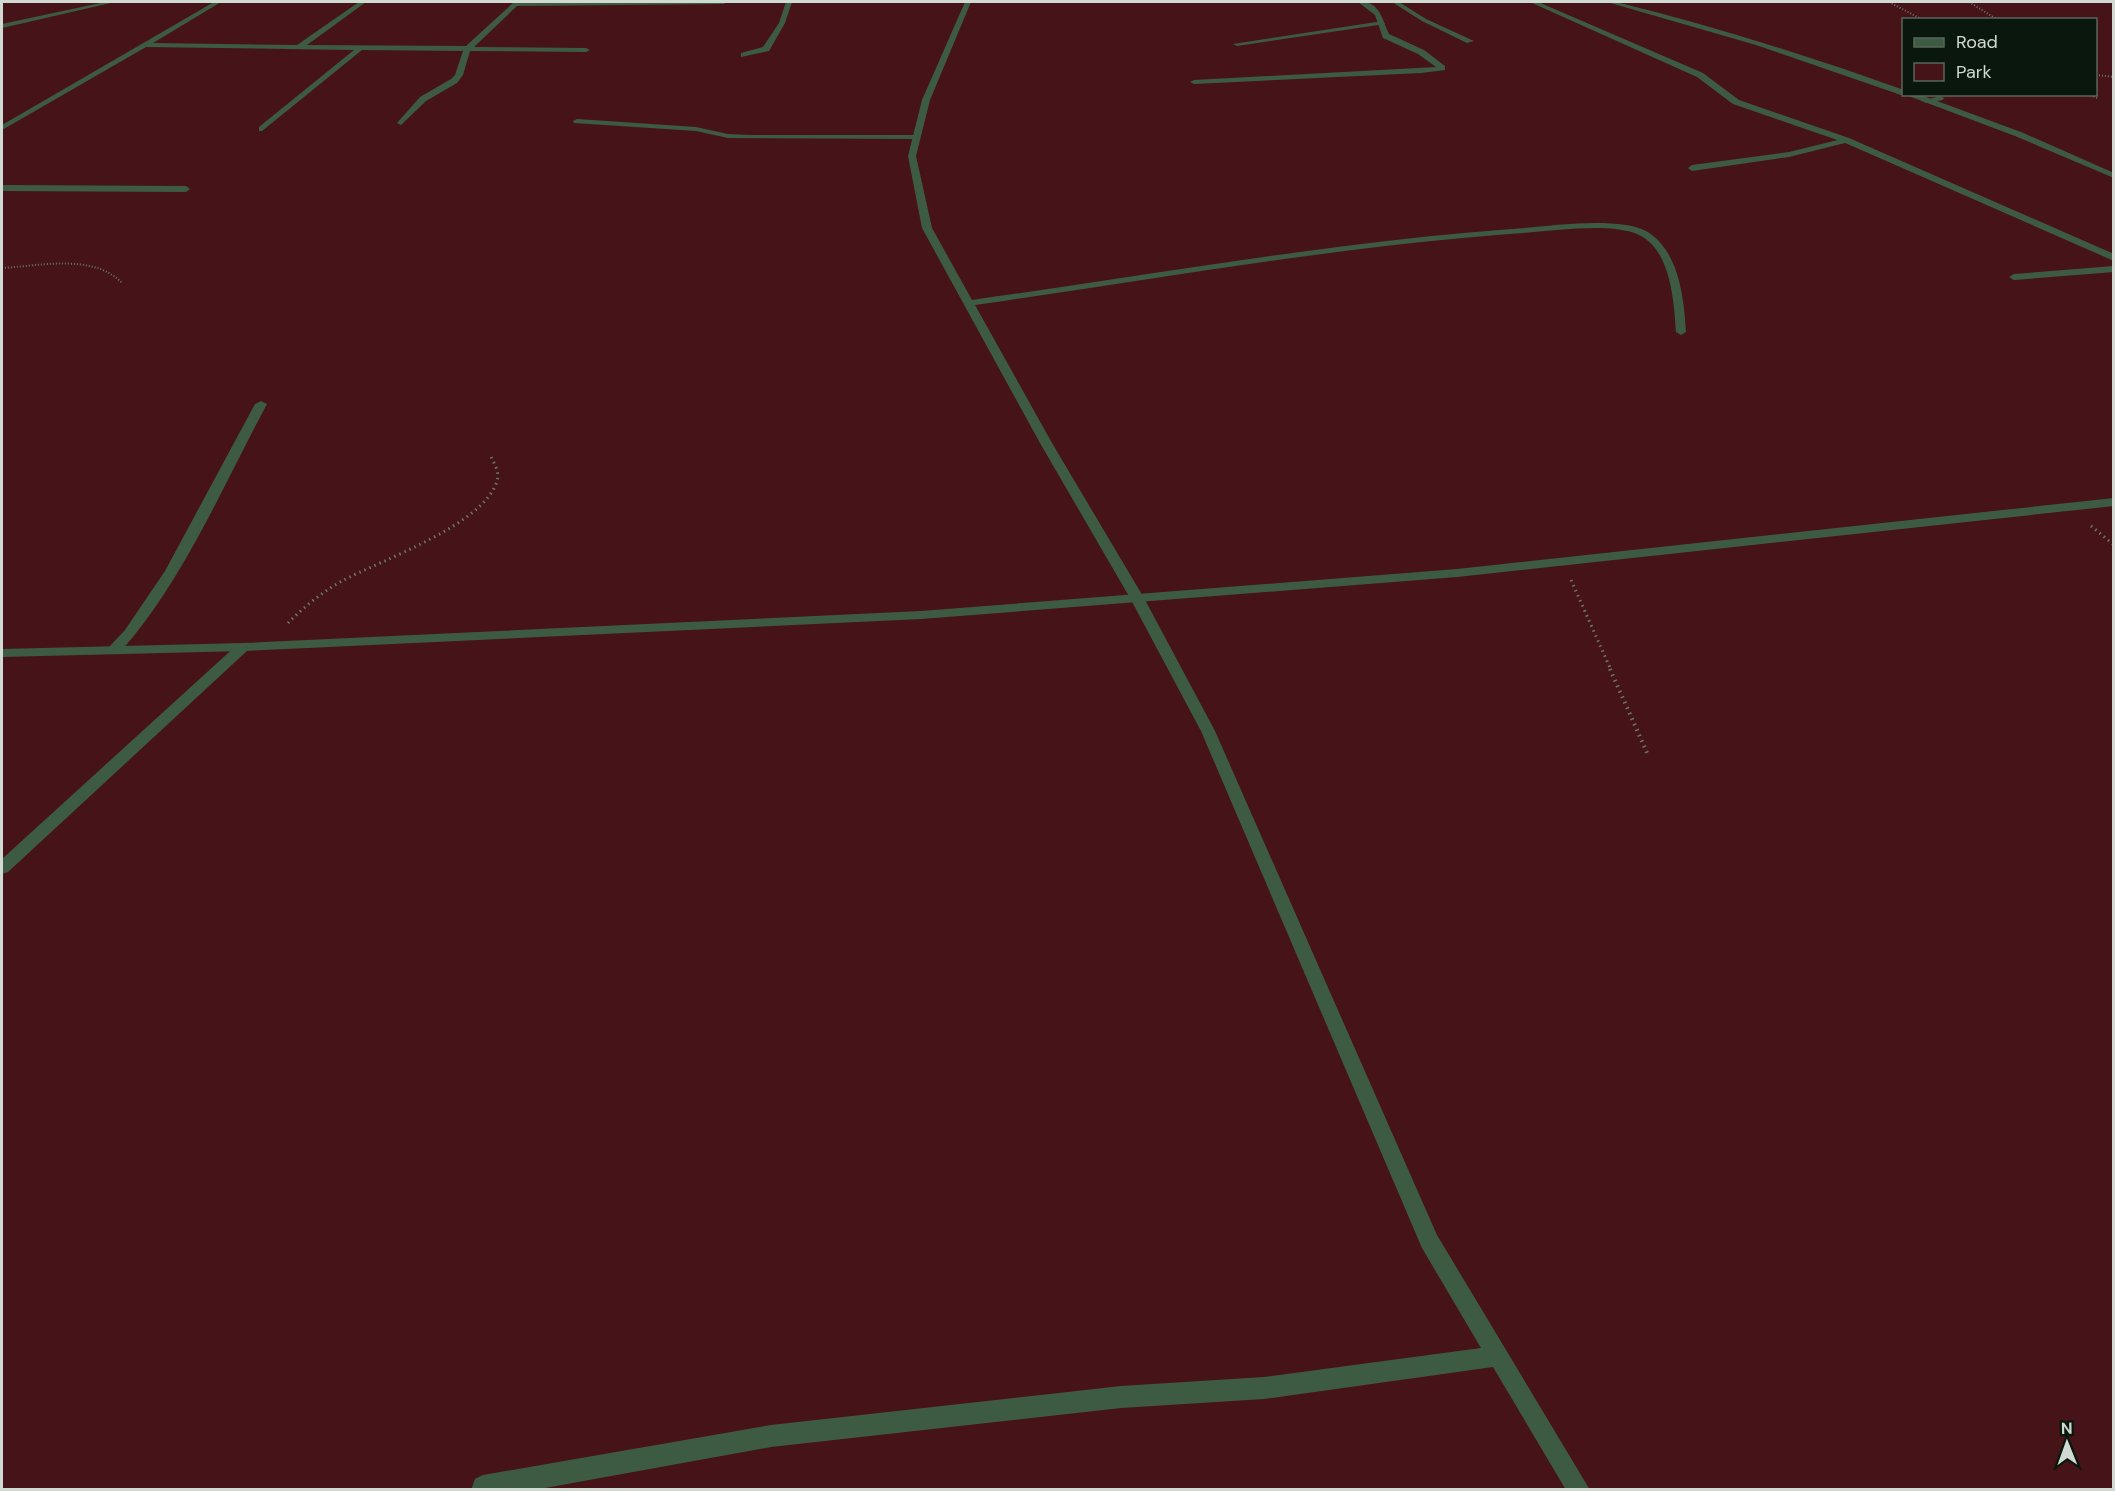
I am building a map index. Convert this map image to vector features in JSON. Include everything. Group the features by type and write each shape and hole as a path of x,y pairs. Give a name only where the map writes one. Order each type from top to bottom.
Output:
{"street":[{"path":"2,26 112,2"},
{"path":"2,128 218,2"},
{"path":"297,48 363,2"},
{"path":"401,123 423,99 454,81 459,75 467,49 516,3 724,2"},
{"path":"744,55 766,49 782,23 789,2"},
{"path":"968,2 926,100 912,156 927,228 971,303 1046,443 1137,598 1208,731 1430,1241 1579,1490"},
{"path":"1194,82 1421,71 1442,68 1421,52 1390,39 1383,32 1383,23 1379,13 1361,2"},
{"path":"1395,2 1424,20 1470,41"},
{"path":"1533,2 1700,75 1725,96 1736,102 1846,140 2114,258"},
{"path":"1610,2 1699,25 1848,72 1902,92"},
{"path":"1237,44 1383,23"},
{"path":"145,45 586,50"},
{"path":"262,129 360,48"},
{"path":"1914,96 2018,134 2114,176"},
{"path":"1926,101 1940,98"},
{"path":"577,121 696,129 728,136 749,137 916,137"},
{"path":"1692,168 1796,154 1846,140"},
{"path":"2,189 186,189"},
{"path":"971,303 1431,237 1600,225 1641,232 1658,243 1678,289 1681,332"},
{"path":"2014,277 2114,269"},
{"path":"114,650 130,633 172,571 261,404"},
{"path":"2,653 243,647 921,615 1445,574 2114,502"},
{"path":"2,868 243,647"},
{"path":"482,1490 483,1487 771,1436 1121,1397 1264,1388 1498,1356"}],"path":[{"path":"1889,2 1919,18"},
{"path":"1969,2 1995,18"},
{"path":"2097,75 2114,77"},
{"path":"2092,96 2097,98"},
{"path":"2,268 87,266 105,269 117,275 122,283"},
{"path":"267,646 301,609 338,584 403,553 450,526 489,496 497,482 497,467 490,455"},
{"path":"1563,561 1648,756"}],"green space":[{"path":"2,2 2113,2 2113,1489 2,1490"}]}
